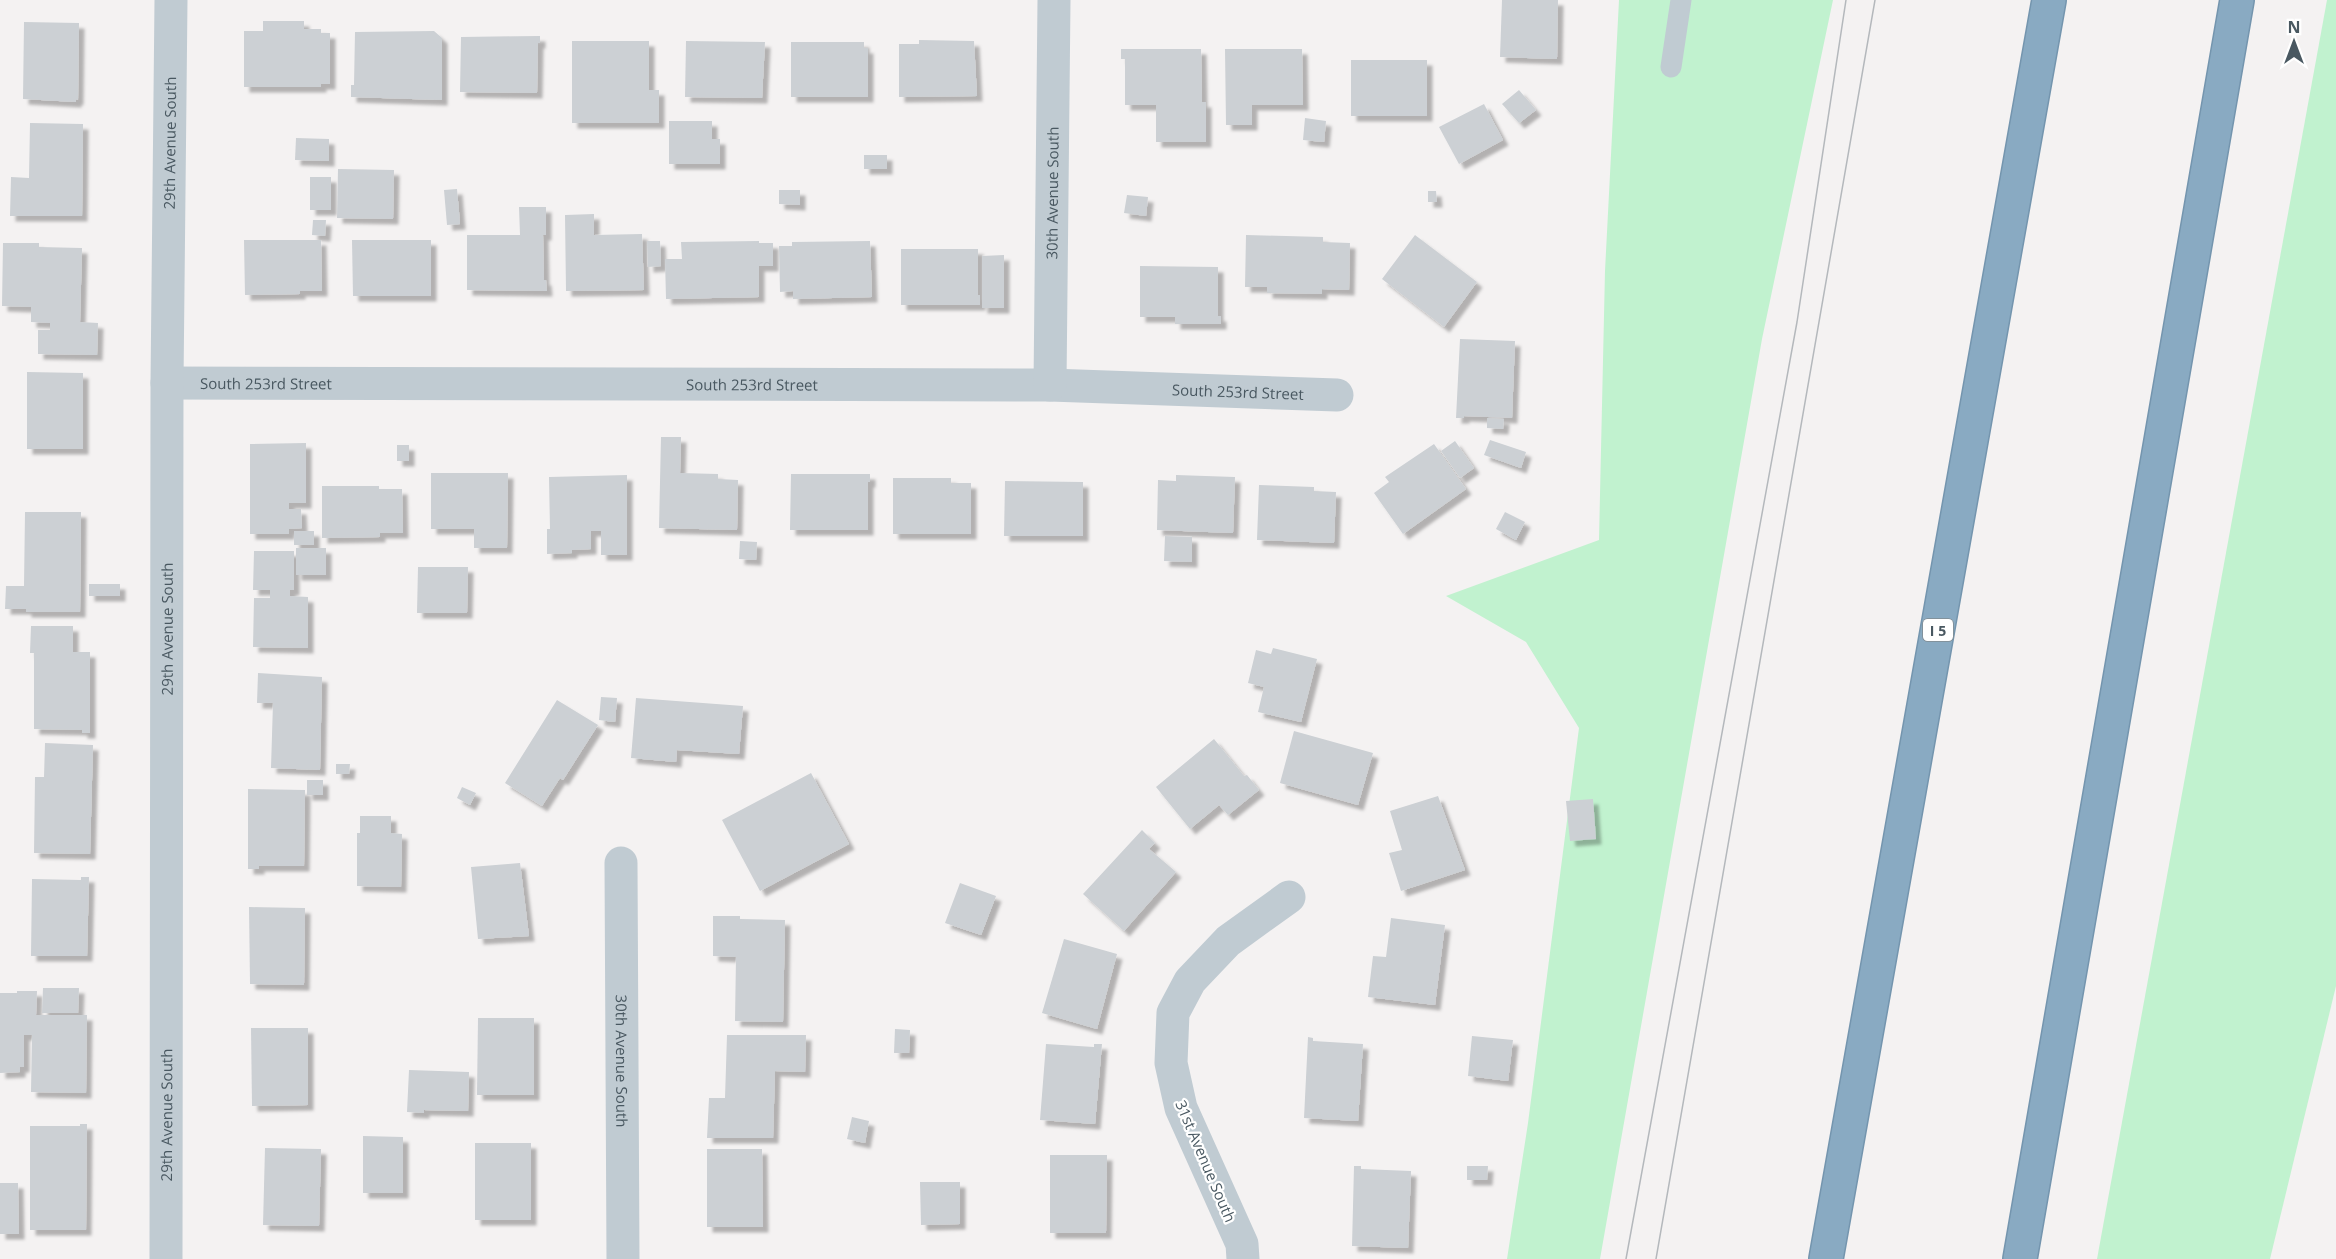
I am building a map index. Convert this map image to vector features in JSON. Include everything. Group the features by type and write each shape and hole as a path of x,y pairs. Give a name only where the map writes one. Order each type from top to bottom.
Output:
{"highway":[{"name":"I 5","path":"1826,1259 2049,0"},
{"path":"2020,1259 2237,0"}],"street":[{"name":"29th Avenue South","path":"166,1259 167,383 171,0"},
{"name":"30th Avenue South","path":"1050,385 1054,0"},
{"name":"South 253rd Street","path":"167,383 1050,385 1337,395"},
{"name":"30th Avenue South","path":"621,863 623,1259"},
{"name":"31st Avenue South","path":"1243,1259 1242,1244 1181,1108 1171,1062 1173,1013 1190,981 1228,941 1289,897"}],"lane":[{"path":"1671,67 1681,0"}],"green space":[{"path":"1619,0 1833,0 1762,339 1600,1259 1507,1259 1528,1123 1579,728 1526,642 1446,596 1599,540 1605,271"},
{"path":"2327,0 2336,0 2336,986 2270,1259 2097,1259"}],"building":[{"path":"1502,0 1558,0 1557,59 1500,57"},
{"path":"263,21 304,21 304,29 321,29 321,33 330,33 330,84 321,84 321,87 244,87 244,31 263,31"},
{"path":"24,22 79,23 78,100 76,99 76,102 23,99"},
{"path":"434,31 442,38 442,100 351,97 351,85 354,85 355,32"},
{"path":"540,36 537,93 460,92 461,37"},
{"path":"919,40 974,41 977,96 899,97 899,44 919,44"},
{"path":"572,41 649,41 649,90 659,90 659,123 572,123"},
{"path":"686,41 765,42 762,98 685,97"},
{"path":"791,42 864,42 864,48 868,48 868,97 791,97"},
{"path":"1121,49 1201,49 1202,102 1206,102 1206,142 1156,142 1156,105 1125,105 1125,59 1121,59"},
{"path":"1225,49 1302,49 1303,105 1252,105 1252,125 1226,125"},
{"path":"1351,60 1427,60 1427,116 1351,116"},
{"path":"1519,90 1536,110 1519,123 1502,104"},
{"path":"1484,104 1503,140 1459,164 1439,127"},
{"path":"1305,118 1326,121 1324,142 1303,140"},
{"path":"669,121 712,121 712,139 720,139 720,164 669,164"},
{"path":"30,123 83,124 82,216 10,216 11,177 29,178"},
{"path":"296,138 329,139 329,161 295,160"},
{"path":"864,155 887,155 887,169 864,169"},
{"path":"338,169 394,170 393,219 337,218"},
{"path":"310,177 331,177 331,210 310,210"},
{"path":"457,189 460,224 447,225 444,190"},
{"path":"779,190 800,190 800,205 779,204"},
{"path":"1428,191 1436,191 1437,202 1428,202"},
{"path":"1127,195 1148,197 1146,216 1124,213"},
{"path":"519,207 546,207 546,235 543,235 544,280 546,280 547,291 467,290 467,235 520,235"},
{"path":"594,214 594,235 642,234 644,290 566,291 565,215"},
{"path":"313,220 326,220 325,236 312,235"},
{"path":"1246,235 1323,237 1323,242 1350,243 1349,290 1322,289 1322,294 1267,293 1267,287 1245,287"},
{"path":"1415,235 1477,282 1444,327 1382,279"},
{"path":"244,240 321,240 322,291 300,291 300,294 245,295"},
{"path":"352,240 431,240 431,296 353,296"},
{"path":"647,241 660,241 661,266 648,267"},
{"path":"759,241 759,243 773,243 773,266 759,266 759,297 666,299 665,259 682,259 681,242"},
{"path":"870,241 872,297 793,299 793,291 780,292 779,246 792,246 792,242"},
{"path":"3,243 39,243 39,247 82,248 80,322 98,323 97,355 38,354 38,330 50,330 50,323 31,322 31,307 2,306"},
{"path":"901,249 978,249 980,305 901,305"},
{"path":"1004,255 1004,308 982,308 982,256"},
{"path":"1140,266 1218,267 1218,316 1221,316 1221,324 1175,324 1175,317 1140,317"},
{"path":"1460,339 1515,341 1512,418 1464,416 1464,418 1456,418"},
{"path":"27,372 83,373 83,449 27,449"},
{"path":"1487,418 1504,419 1503,429 1487,428"},
{"path":"661,437 681,437 680,473 718,474 718,479 738,480 737,530 659,528"},
{"path":"1490,440 1526,452 1521,468 1484,455"},
{"path":"1455,441 1474,468 1460,478 1441,451"},
{"path":"306,443 306,503 289,503 289,509 301,509 302,528 289,529 289,534 250,534 250,444"},
{"path":"1434,444 1466,489 1403,534 1374,493 1389,482 1385,477"},
{"path":"397,445 409,445 409,461 397,461"},
{"path":"431,473 508,473 507,548 474,548 474,529 431,529"},
{"path":"791,474 870,474 868,530 790,530"},
{"path":"627,475 627,555 601,555 601,531 591,531 591,549 572,550 572,553 547,554 547,529 550,529 549,477"},
{"path":"1176,475 1235,477 1233,533 1157,530 1158,480 1176,481"},
{"path":"893,478 951,478 951,483 971,483 971,534 893,534"},
{"path":"1005,481 1083,482 1083,536 1004,536"},
{"path":"1259,485 1314,487 1314,491 1336,492 1334,543 1257,540"},
{"path":"322,486 379,486 379,489 402,489 403,533 380,533 380,537 322,538"},
{"path":"25,512 81,512 80,612 26,612 26,609 5,609 6,586 24,586"},
{"path":"1505,512 1525,522 1516,540 1496,529"},
{"path":"294,531 314,531 314,545 294,545"},
{"path":"1165,536 1192,537 1192,562 1164,561"},
{"path":"740,541 757,542 756,560 739,559"},
{"path":"296,548 326,548 326,575 296,575"},
{"path":"254,551 294,551 294,590 290,590 290,596 308,597 308,648 253,647 254,598 270,598 270,590 253,590"},
{"path":"418,567 468,567 467,613 417,613"},
{"path":"89,584 120,584 120,596 89,596"},
{"path":"31,626 73,626 73,652 90,652 90,733 82,733 82,730 34,729 34,653 30,653"},
{"path":"1273,648 1317,659 1301,722 1258,712 1264,687 1248,683 1256,650 1271,654"},
{"path":"258,673 322,677 320,770 271,768 273,703 257,703"},
{"path":"601,697 617,698 615,722 599,720"},
{"path":"636,698 743,706 739,754 677,750 676,762 631,758"},
{"path":"557,700 598,725 563,780 560,778 542,806 505,783"},
{"path":"1294,731 1373,753 1358,805 1280,783"},
{"path":"1214,739 1244,776 1247,775 1259,790 1228,815 1219,805 1190,829 1156,787"},
{"path":"45,743 93,745 90,854 34,853 35,777 44,777"},
{"path":"336,764 350,764 349,774 336,774"},
{"path":"811,773 849,844 760,891 722,820"},
{"path":"307,780 323,780 323,795 307,795"},
{"path":"462,787 476,793 470,805 457,798"},
{"path":"248,789 305,790 304,866 259,866 259,869 248,869"},
{"path":"1438,796 1465,870 1401,891 1389,853 1402,850 1390,811"},
{"path":"1593,799 1596,839 1570,841 1566,801"},
{"path":"360,816 391,816 391,833 402,834 401,887 357,886 357,833 360,833"},
{"path":"1142,830 1155,843 1149,849 1176,872 1124,931 1083,894"},
{"path":"520,863 529,936 478,939 471,867"},
{"path":"81,877 89,877 87,956 31,956 32,879 81,880"},
{"path":"960,883 996,896 981,935 945,923"},
{"path":"249,907 305,908 304,985 250,984"},
{"path":"713,916 785,920 783,1022 735,1021 736,957 713,956"},
{"path":"1391,918 1445,925 1435,1005 1368,997 1373,956 1386,957"},
{"path":"1064,939 1117,954 1097,1029 1042,1013"},
{"path":"43,988 79,988 78,1013 42,1013"},
{"path":"17,991 37,991 36,1015 87,1015 86,1093 31,1092 32,1035 24,1035 24,1067 20,1067 20,1072 0,1073 0,993 17,993"},
{"path":"478,1018 534,1018 534,1095 477,1095"},
{"path":"251,1028 308,1028 308,1105 252,1106"},
{"path":"895,1029 910,1030 909,1053 894,1053"},
{"path":"727,1035 806,1035 805,1072 775,1071 773,1138 707,1138 709,1098 725,1098"},
{"path":"1472,1036 1513,1040 1508,1081 1468,1076"},
{"path":"1308,1037 1313,1038 1313,1041 1363,1044 1358,1121 1304,1118"},
{"path":"1046,1044 1094,1047 1094,1044 1102,1044 1095,1124 1040,1120"},
{"path":"409,1070 469,1072 468,1111 407,1112"},
{"path":"852,1117 869,1121 865,1143 847,1139"},
{"path":"80,1124 87,1124 86,1230 30,1230 30,1126 80,1126"},
{"path":"363,1136 403,1137 403,1193 363,1193"},
{"path":"475,1143 531,1143 531,1220 475,1220"},
{"path":"265,1148 321,1149 319,1226 263,1225"},
{"path":"707,1149 762,1149 763,1227 707,1227"},
{"path":"1050,1155 1107,1155 1106,1233 1050,1233"},
{"path":"1354,1166 1361,1166 1361,1169 1411,1171 1408,1248 1352,1246"},
{"path":"1467,1166 1488,1166 1487,1180 1467,1180"},
{"path":"920,1182 960,1182 960,1224 921,1225"},
{"path":"0,1183 18,1183 19,1234 0,1234"}],"tram line":[{"path":"1626,1259 1797,322 1846,0"},
{"path":"1656,1259 1875,0"}]}
